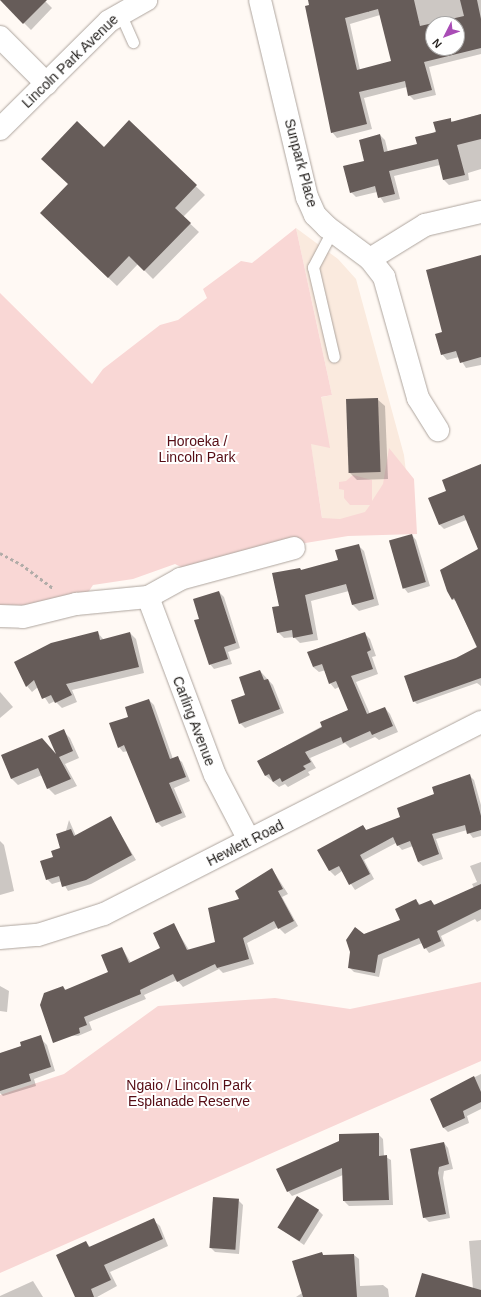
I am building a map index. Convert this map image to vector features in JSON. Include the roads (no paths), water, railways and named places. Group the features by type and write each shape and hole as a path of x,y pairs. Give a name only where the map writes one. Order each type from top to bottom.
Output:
{"street":[{"name":"Lincoln Park Avenue","path":"0,129 120,13 146,0"},
{"name":"Sunpark Place","path":"260,0 307,197 315,215 332,231 370,259 384,277 388,286 418,398 427,417 438,430"},
{"path":"0,37 47,84"},
{"path":"370,259 425,225 481,212"},
{"path":"0,616 23,617 76,604 148,597 180,579 294,548"},
{"name":"Carling Avenue","path":"148,597 216,775 249,840"},
{"name":"Hewlett Road","path":"0,938 38,935 104,914 481,722"}],"lane":[{"path":"120,13 133,42"},
{"path":"332,231 313,267 334,357"}],"park label":[{"name":"Horoeka / Lincoln Park","path":"197,450"},
{"name":"Ngaio / Lincoln Park Esplanade Reserve","path":"189,1094"}]}
